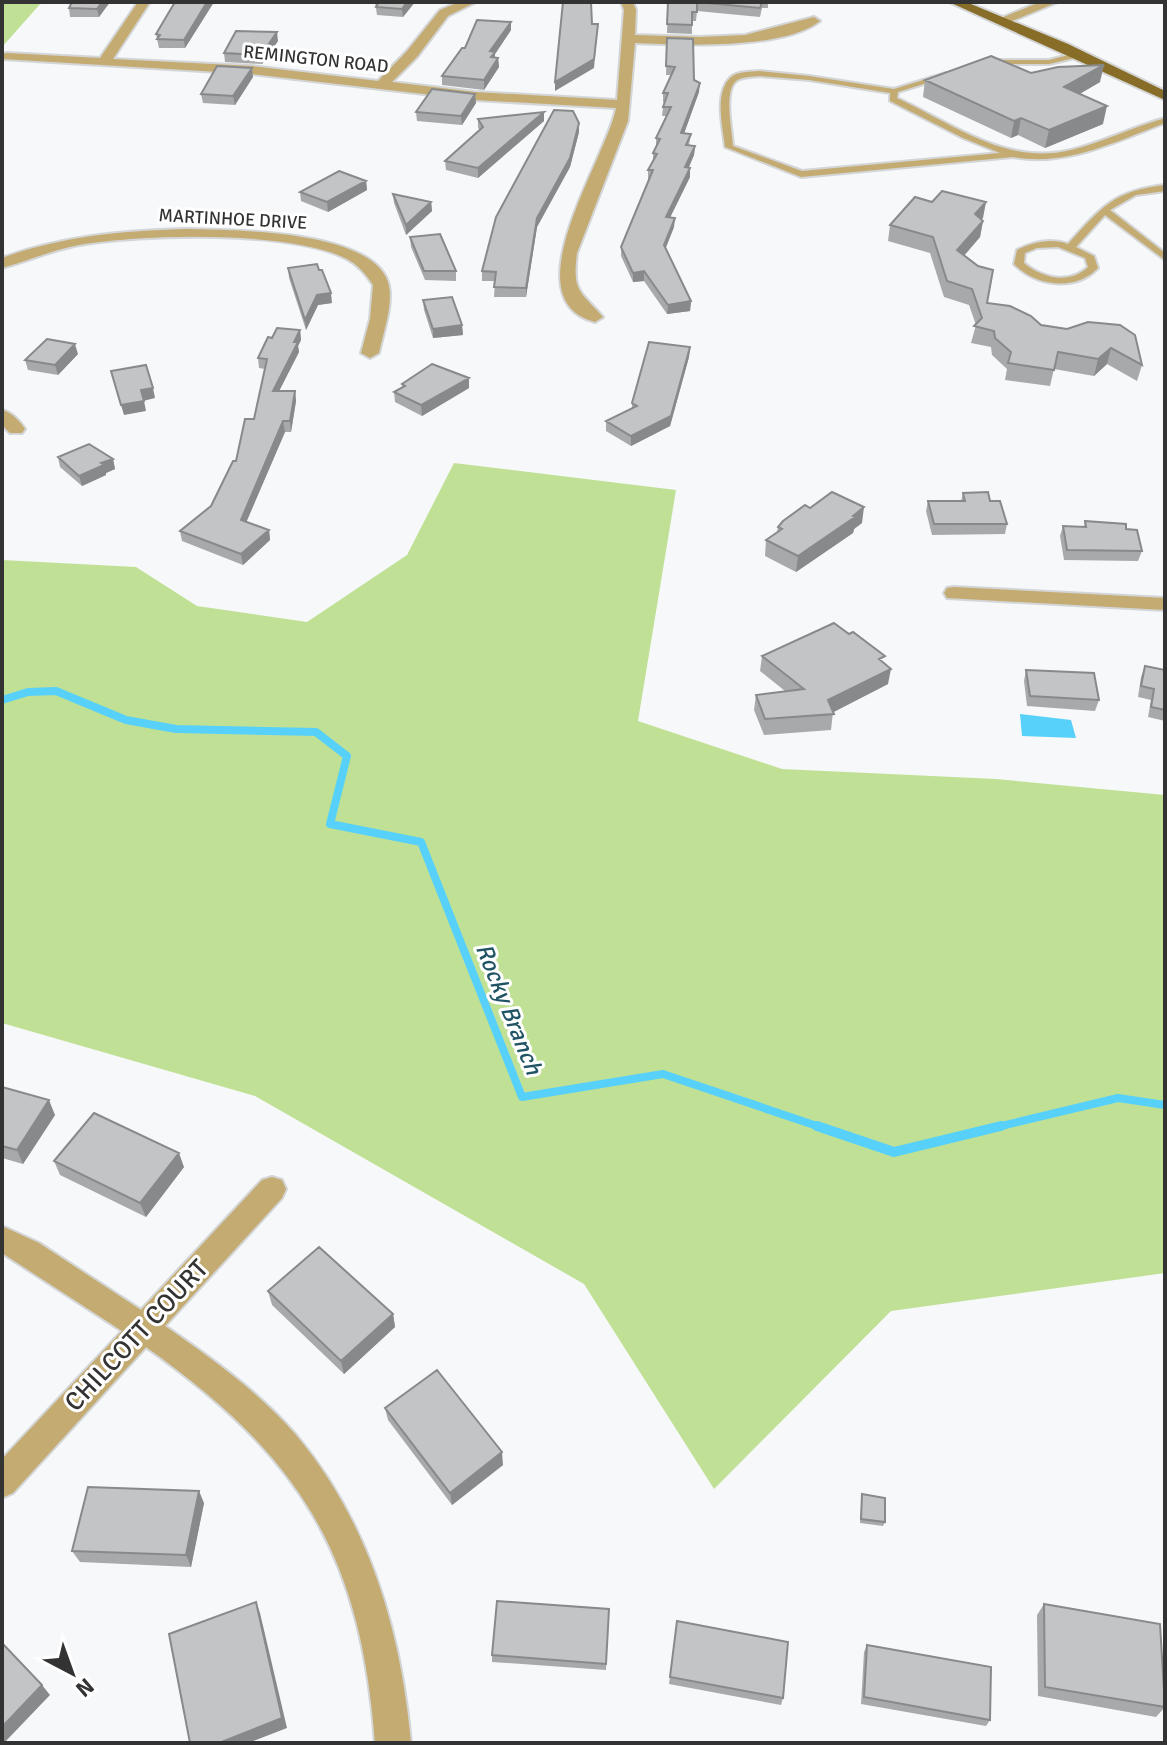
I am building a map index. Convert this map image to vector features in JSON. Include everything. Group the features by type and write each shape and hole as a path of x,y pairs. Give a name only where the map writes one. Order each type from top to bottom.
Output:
{"main road":[{"path":"955,2 1080,54 1165,96"}],"street":[{"path":"104,62 144,2"},
{"path":"382,84 412,54 444,13 470,2"},
{"path":"595,317 584,310 568,288 569,254 589,198 610,156 621,118 629,39 630,10 627,2"},
{"path":"1000,21 1052,2"},
{"path":"629,39 734,41 776,35 814,21"},
{"name":"REMINGTON ROAD","path":"7,57 252,70 475,96 621,104"},
{"name":"MARTINHOE DRIVE","path":"2,263 58,245 115,236 274,238 320,244 351,255 365,264 381,285 378,319 370,353"},
{"path":"954,593 1165,604"},
{"name":"CHILCOTT COURT","path":"2,1482 272,1189"},
{"path":"2,1239 29,1252 204,1373 252,1412 294,1458 329,1509 357,1567 379,1635 393,1743"}],"lane":[{"path":"979,61 1049,62 1080,54"},
{"path":"958,69 894,91 763,73 737,76 726,101 729,147 801,174 1012,155 1038,158 1088,150 1165,120"},
{"path":"894,91 893,99 1012,155"},
{"path":"1071,247 1115,199 1137,190 1165,188"},
{"path":"1105,211 1165,257"},
{"path":"1047,243 1071,247 1093,262 1093,268 1081,278 1045,279 1019,264 1020,252 1026,248 1047,243"}],"green space":[{"path":"2,2 42,2 2,47"},
{"path":"454,463 676,490 638,721 782,769 996,779 1165,795 1165,1273 891,1311 714,1489 584,1284 255,1096 2,1023 2,560 136,567 197,606 307,622 407,555"}],"water":[{"path":"1020,714 1071,720 1076,738 1022,736"}],"building":[{"path":"72,2 102,2 97,9 69,8"},
{"path":"175,2 207,2 184,40 157,39 160,35 156,34"},
{"path":"379,2 407,2 402,9 376,7"},
{"path":"563,2 591,2 592,24 598,24 594,59 555,82"},
{"path":"668,2 697,2 697,12 692,12 692,25 667,24"},
{"path":"697,2 762,2 760,8"},
{"path":"477,20 511,22 490,51 495,52 491,57 498,58 484,80 442,76 465,48"},
{"path":"236,31 277,32 261,55 224,53"},
{"path":"667,38 693,39 694,80 700,83 681,133 691,134 686,145 695,146 685,167 690,168 666,217 675,218 664,245 691,301 668,305 644,271 633,273 621,247 653,170 648,170 657,154 653,153 660,139 656,138 671,107 663,107 668,93 663,93 675,67 666,66"},
{"path":"991,56 1031,73 1058,67 1104,65 1064,87 1107,106 1049,130 1021,118 1014,121 925,80"},
{"path":"217,66 252,68 233,96 201,94"},
{"path":"432,89 475,94 461,116 416,112"},
{"path":"554,110 573,111 579,123 570,158 537,218 526,288 494,287 496,272 482,271 496,217"},
{"path":"544,112 478,168 445,161 483,127 478,119"},
{"path":"339,171 366,181 327,202 300,192"},
{"path":"942,191 986,202 975,214 983,221 957,250 978,266 993,270 987,303 1010,306 1031,316 1041,325 1067,329 1088,322 1120,325 1135,335 1142,365 1111,348 1098,359 1058,352 1054,370 1008,363 1011,352 995,338 994,331 974,326 982,318 972,289 947,281 933,237 890,225 915,197 932,202"},
{"path":"393,194 431,202 406,225"},
{"path":"440,234 456,271 424,271 410,237"},
{"path":"317,264 331,293 317,295 305,320 288,268"},
{"path":"452,297 462,325 433,329 423,300"},
{"path":"277,328 300,330 294,342 298,342 273,391 295,391 290,421 283,421 241,520 269,530 241,554 180,531 211,506 233,461 236,461 245,419 254,419 267,359 258,358 268,337 272,338"},
{"path":"47,339 75,344 55,365 25,360"},
{"path":"649,342 690,347 671,416 631,436 606,421 637,406 632,403"},
{"path":"432,364 469,378 421,405 394,392 405,386 402,384"},
{"path":"146,365 153,388 141,390 144,401 121,405 111,371"},
{"path":"89,444 113,459 79,476 58,457"},
{"path":"832,492 864,507 855,517 798,556 766,540 782,529 778,527 783,521 805,505 810,508"},
{"path":"988,492 990,501 1000,501 1007,524 934,524 928,501 965,501 963,493"},
{"path":"1085,521 1126,524 1126,529 1137,530 1142,551 1067,550 1063,526 1086,527"},
{"path":"834,623 849,634 853,632 885,656 879,659 891,669 828,700 834,714 765,719 756,695 804,689 762,656"},
{"path":"1145,666 1165,670 1165,710 1151,707 1154,689 1141,686"},
{"path":"1026,670 1094,673 1099,700 1030,696"},
{"path":"2,1087 49,1100 17,1150 2,1146"},
{"path":"94,1113 179,1153 140,1203 54,1161"},
{"path":"319,1247 393,1314 341,1361 268,1291"},
{"path":"437,1370 502,1452 450,1493 385,1408"},
{"path":"88,1487 199,1491 186,1555 72,1551"},
{"path":"862,1494 885,1498 885,1522 861,1519"},
{"path":"497,1601 609,1609 606,1664 492,1655"},
{"path":"256,1602 282,1718 219,1743 190,1743 169,1634"},
{"path":"1044,1604 1160,1624 1165,1707 1045,1687"},
{"path":"677,1621 788,1642 783,1698 670,1677"},
{"path":"2,1643 42,1685 2,1727"},
{"path":"867,1645 991,1667 990,1720 864,1697"}],"waterway":[{"name":"Rocky Branch","path":"2,700 28,692 56,691 126,720 176,729 316,732 347,756 330,824 421,842 522,1097 663,1074 823,1128"},
{"name":"Rocky Branch","path":"993,1128 1118,1098 1165,1105"},
{"name":"Rocky Branch","path":"817,1126 894,1152 1001,1126"}]}
